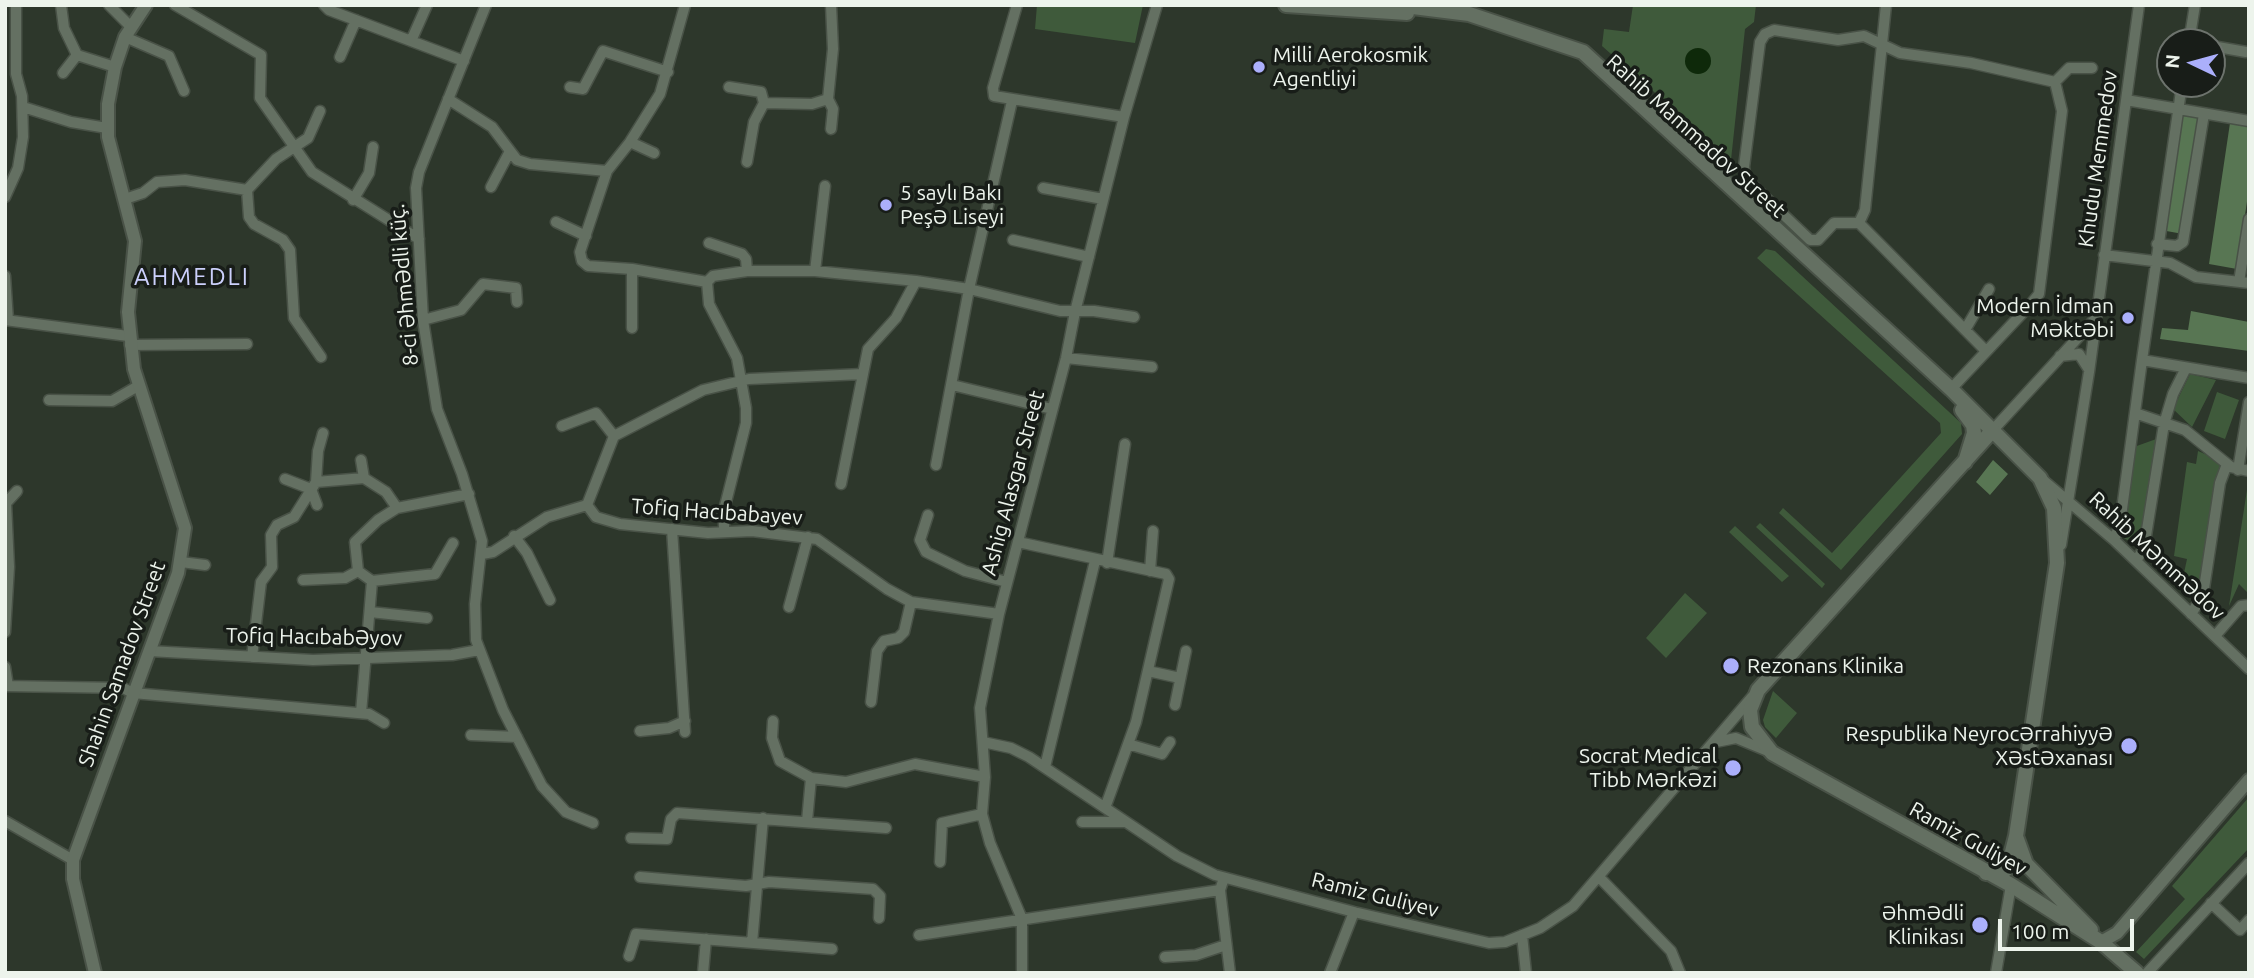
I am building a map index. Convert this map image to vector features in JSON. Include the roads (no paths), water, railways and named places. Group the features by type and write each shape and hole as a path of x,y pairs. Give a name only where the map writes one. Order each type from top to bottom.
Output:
{"main road":[{"name":"Rahib Mammadov Street","path":"1286,5 1446,13"},
{"name":"Rahib Mammadov Street","path":"1397,5 1446,13 1581,55 1793,233 2040,478"},
{"name":"Rahib Mammadov Street","path":"1581,55 1963,410 1973,425 1974,433 1965,462"},
{"path":"1772,753 1752,727 1750,710 1758,690 1992,431"},
{"path":"2011,886 2057,563 2054,508 2040,478"},
{"name":"Ramiz Guliyev","path":"1772,753 2011,886 2101,942 2137,973"},
{"path":"1986,873 2000,874 2008,868 2016,836"},
{"path":"2016,836 2026,864 2101,942"}],"street":[{"path":"5,197 18,168 23,137 23,107 16,74 16,5"},
{"path":"61,5 64,28 77,55 115,67"},
{"path":"109,5 128,32 169,56 184,90"},
{"name":"Shahin Samadov Street","path":"95,973 73,879 73,860 181,562 186,528 138,386 129,340 135,241 125,199 114,169 107,128 115,67 128,32 146,5"},
{"path":"175,5 261,55 260,98 313,172 353,200 419,239"},
{"path":"324,5 464,61"},
{"path":"411,41 427,5"},
{"name":"8-ci Əhmədli küç.","path":"486,5 419,172 416,188 423,320 436,410 478,521 482,554 474,624 479,650 542,786 566,812 593,824"},
{"path":"685,5 668,72 653,108 607,171 580,252 582,261 588,267 632,269 707,282"},
{"path":"831,5 833,49 828,99 833,109 831,130"},
{"path":"1017,5 993,88 994,96 1124,117"},
{"name":"Ashig Alasgar Street","path":"1022,973 1022,919 990,843 982,814 985,777 980,708 999,614 1066,358 1103,200 1157,5"},
{"path":"1859,223 1865,210 1886,5"},
{"name":"Khudu Memmedov","path":"2057,563 2089,372 2139,5"},
{"path":"2191,28 2195,5"},
{"path":"340,57 356,20"},
{"path":"1986,351 1859,223 1834,223 1814,241 1793,233 1744,173 1760,42 1765,34 1774,30 1838,40 1864,36 1900,52 1971,63 2055,82"},
{"path":"2226,48 2246,52"},
{"path":"570,87 583,89 603,51 668,72"},
{"path":"63,73 77,55"},
{"path":"2055,82 2069,68 2092,68"},
{"path":"1951,389 2039,294 2062,111 2055,82"},
{"path":"729,87 761,92 764,103 754,122 747,162"},
{"path":"2114,540 2120,524 2154,261 2180,98"},
{"path":"448,99 492,127 509,153 530,164 607,171"},
{"path":"764,103 812,104 828,99"},
{"path":"2126,100 2249,121"},
{"path":"936,465 969,289 1012,101"},
{"path":"23,107 71,122 107,128"},
{"path":"320,111 308,138 276,159 247,190 249,217 254,224 283,240 289,250 294,318 321,357"},
{"path":"2157,244 2177,246 2183,242 2204,114"},
{"path":"630,142 654,153"},
{"path":"353,200 369,173 373,147"},
{"path":"491,187 509,153"},
{"path":"125,199 143,193 157,182 185,180 247,190"},
{"path":"815,271 825,186"},
{"path":"1043,188 1103,200"},
{"path":"2104,255 2177,266 2196,277 2244,282 2249,219"},
{"path":"556,222 586,236"},
{"path":"1013,240 1089,257"},
{"path":"709,243 741,254 746,259 747,271"},
{"path":"632,269 632,328"},
{"path":"707,282 713,276 747,271 815,271 916,281 969,289 1075,312 1094,311 1134,317"},
{"path":"5,276 7,320 129,340 247,344"},
{"path":"841,484 868,349 896,318 916,281"},
{"path":"707,282 709,304 737,358 746,424 724,510 724,532"},
{"path":"423,320 461,310 483,284 516,288 517,302"},
{"path":"1965,330 1989,289"},
{"path":"1992,431 2095,319"},
{"path":"2060,356 2079,354 2085,360 2089,372"},
{"path":"1066,358 1152,367"},
{"path":"2142,360 2249,378"},
{"path":"2136,561 2144,548 2164,424 2173,394 2186,368"},
{"path":"482,554 494,552 514,536 561,511 587,505 614,436 703,390 741,380 863,374"},
{"path":"952,385 1052,410"},
{"path":"49,400 112,401 138,386"},
{"path":"2135,413 2185,430 2227,464 2243,471 2249,402"},
{"path":"562,426 596,413 614,436"},
{"path":"317,505 313,485 323,433"},
{"path":"1107,563 1125,444"},
{"path":"361,460 364,478"},
{"path":"2191,614 2203,595 2220,483 2227,464"},
{"path":"285,479 313,485 364,478 386,492 397,508"},
{"name":"Rahib Məmmədov","path":"2040,478 2114,540 2249,669"},
{"path":"252,657 261,582 272,566 271,535 277,525 294,517 313,485"},
{"path":"5,632 9,567 6,503 17,491"},
{"path":"453,543 439,570 431,576 411,575 372,581 358,571 355,542 378,520 397,508 469,494"},
{"name":"Tofiq Hacıbabayev","path":"587,505 596,517 610,522 708,533 752,531 817,539 887,589 911,602 999,614"},
{"path":"929,515 920,540 926,552 965,571 1007,582"},
{"path":"640,731 685,726 672,528"},
{"path":"1150,571 1153,531"},
{"path":"514,536 527,553 550,600"},
{"path":"789,607 808,537"},
{"path":"1018,542 1095,561 1166,574 1169,579 1128,744 1105,808"},
{"path":"1045,767 1095,561"},
{"path":"181,562 205,565"},
{"path":"303,580 345,578 358,571"},
{"path":"361,713 368,659 372,581"},
{"path":"871,702 877,651 884,640 898,638 904,632 911,602"},
{"path":"2215,636 2241,606 2249,605"},
{"path":"370,612 427,618"},
{"name":"Tofiq Hacıbabəyov","path":"149,651 252,657 368,659 452,656 479,650"},
{"path":"1175,705 1186,651"},
{"path":"5,667 6,686 123,688 133,694 361,713 377,717 384,723"},
{"path":"1148,671 1180,678"},
{"name":"Ramiz Guliyev","path":"983,742 1011,748 1045,767 1177,856 1224,878 1477,942 1505,942 1559,918 1573,906 1758,690"},
{"path":"773,721 772,738 780,761 811,778 846,782 915,765 985,777"},
{"path":"471,735 517,737"},
{"path":"1712,744 1736,738 1772,753"},
{"path":"1128,744 1162,754 1170,742"},
{"path":"807,821 811,778"},
{"path":"2101,942 2117,933 2249,780"},
{"path":"631,838 667,839 671,819 677,813 886,828"},
{"path":"940,862 942,823 982,814"},
{"path":"752,943 762,818"},
{"path":"5,821 73,860"},
{"path":"1082,822 1126,822"},
{"path":"2147,973 2249,863"},
{"path":"640,877 747,886 769,882 873,889 880,896 879,918"},
{"path":"1599,877 1671,951 1680,973"},
{"path":"1224,878 1220,890 1230,973"},
{"path":"1996,973 2011,886"},
{"path":"919,935 1220,890"},
{"path":"2211,904 2240,930 2249,920"},
{"path":"1330,973 1354,912"},
{"path":"629,956 635,934 832,949"},
{"path":"1522,935 1526,973"},
{"path":"703,973 706,939"},
{"path":"1166,957 1196,955 1226,945"}],"place":[{"name":"Milli Aerokosmik Agentliyi","path":"1259,67"},
{"name":"5 saylı Bakı Peşə Liseyi","path":"886,205"},
{"name":"Modern İdman Məktəbi","path":"2128,318"},
{"name":"Rezonans Klinika","path":"1731,666"},
{"name":"Respublika Neyrocərrahiyyə Xəstəxanası","path":"2129,746"},
{"name":"Socrat Medical Tibb Mərkəzi","path":"1733,768"},
{"name":"Əhmədli Klinikası","path":"1980,925"}],"district":[{"name":"AHMEDLI","path":"192,277"}]}
